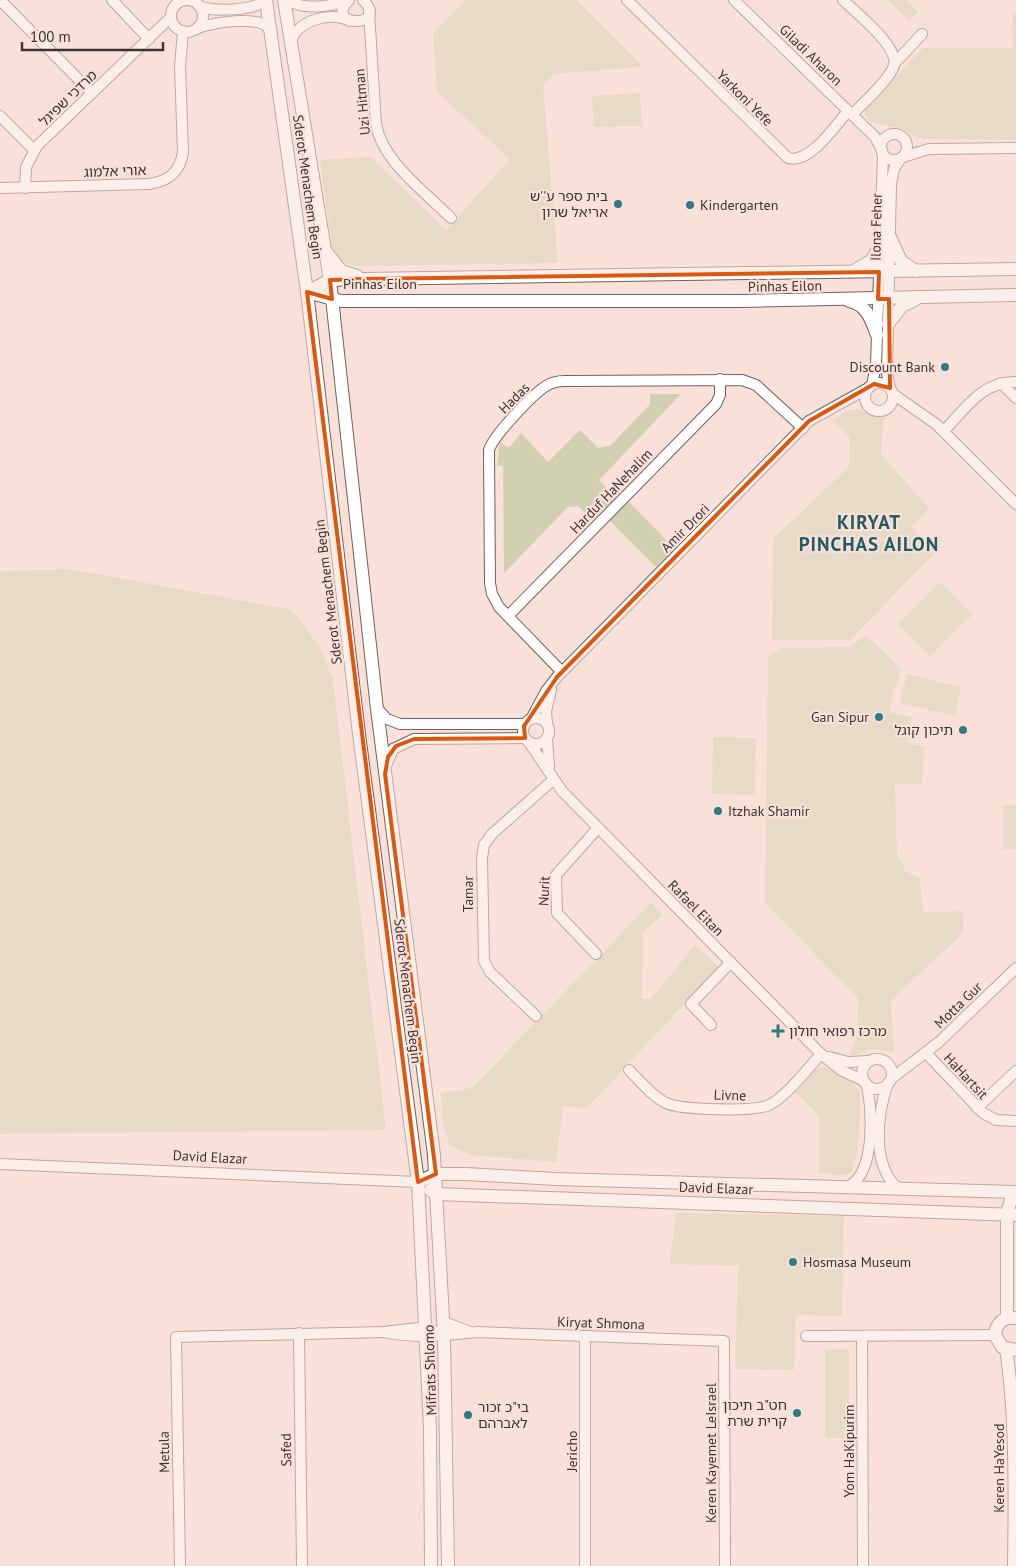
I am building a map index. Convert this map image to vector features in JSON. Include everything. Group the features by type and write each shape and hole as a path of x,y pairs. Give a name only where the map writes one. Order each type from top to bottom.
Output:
{"street":[{"path":"112,0 149,39"},
{"path":"265,0 254,7 210,9 199,6 191,1 181,1 174,8 171,17 175,26 183,31 191,31 214,24 258,21 266,24 270,30"},
{"name":"Sderot Menachem Begin","path":"265,0 307,292 359,734 418,1182"},
{"name":"Sderot Menachem Begin","path":"284,0 326,253 337,332 376,704 436,1174"},
{"path":"288,0 304,6 332,4 349,0"},
{"path":"349,0 344,11 352,22"},
{"name":"Yarkoni Yefe","path":"627,0 788,158 800,158 810,153 850,113"},
{"name":"Giladi Aharon","path":"734,0 876,138 882,152"},
{"path":"843,0 890,46 894,53 895,63"},
{"path":"4,4 92,93"},
{"path":"352,22 364,20 368,5"},
{"name":"Uzi Hitman","path":"368,5 376,124 380,142 390,157 451,218"},
{"path":"197,28 203,18 199,6"},
{"name":"מרדכי שפיגל","path":"25,188 26,167 34,150 171,17"},
{"path":"290,41 296,30 308,21 338,18 352,22 363,29 371,44"},
{"name":"אורי אלמוג","path":"0,188 149,184 166,180 174,174 180,165 183,152 180,67 183,31"},
{"path":"850,113 892,71 895,63 922,34"},
{"path":"0,116 34,150"},
{"path":"868,130 898,134 914,144 928,149"},
{"path":"889,134 883,140 882,152 891,159 928,149 1016,148"},
{"path":"902,157 907,148 904,138"},
{"name":"Ilona Feher","path":"882,152 885,241"},
{"name":"Ilona Feher","path":"884,299 885,241 891,180 895,166 902,157"},
{"path":"850,272 871,260 885,241 900,261 916,271"},
{"path":"326,253 341,271 364,279"},
{"name":"Pinhas Eilon","path":"307,292 330,280 1016,270"},
{"name":"Pinhas Eilon","path":"307,292 341,300 847,300 1016,295"},
{"path":"888,324 902,306 918,298"},
{"path":"337,332 343,310 366,299"},
{"path":"884,299 888,324 887,373 892,403 886,409"},
{"path":"884,299 877,335 876,365 866,398 872,409 878,411 898,407 915,410"},
{"path":"847,300 861,305 877,335"},
{"name":"Harduf HaNehalim","path":"508,616 716,404 720,395 720,380"},
{"name":"Hadas","path":"559,675 496,602 490,583 488,458 491,445 497,436 542,389 558,382 744,380 754,384 803,428"},
{"path":"944,431 980,393 1001,383 1016,382"},
{"path":"871,386 881,383 915,410 931,419 1016,504"},
{"path":"1001,383 1016,398"},
{"name":"Amir Drori","path":"528,722 559,675 803,428 818,414 871,386"},
{"name":"Amir Drori","path":"838,405 855,404 872,409"},
{"name":"Amir Drori","path":"547,724 548,702 559,675"},
{"path":"376,704 384,717 400,724 528,722 539,718 547,724 549,730 547,755 552,780"},
{"path":"526,740 523,730 528,722"},
{"path":"385,774 390,753 400,744 414,739 526,740 539,744 547,738"},
{"name":"Rafael Eitan","path":"526,740 538,753 552,780 821,1054 841,1070 865,1082"},
{"name":"Tamar","path":"536,1016 492,974 485,964 482,951 482,854 490,836 552,780"},
{"name":"Nurit","path":"596,954 557,913 556,875 598,828"},
{"path":"710,1025 691,1004 731,962"},
{"name":"Motta Gur","path":"889,1081 926,1053 1016,968"},
{"name":"HaHartsit","path":"926,1053 977,1108 993,1119 1016,1121"},
{"name":"Rafael Eitan","path":"821,1054 848,1062 869,1061"},
{"name":"Livne","path":"629,1070 657,1097 671,1105 752,1110 764,1107 777,1100 821,1054"},
{"name":"Motta Gur","path":"883,1060 899,1062 917,1059"},
{"path":"847,1187 858,1178 868,1156 870,1106 863,1070 869,1061 883,1060 891,1068 881,1111 880,1155 885,1173 899,1189"},
{"path":"977,1108 1016,1071"},
{"path":"865,1082 876,1088 889,1081"},
{"path":"434,1155 451,1168 466,1174"},
{"name":"David Elazar","path":"0,1164 418,1182 436,1174 466,1174 554,1179 1015,1192"},
{"name":"Mifrats Shlomo","path":"436,1174 444,1322 448,1566"},
{"name":"David Elazar","path":"418,1182 437,1194 1013,1214"},
{"name":"Mifrats Shlomo","path":"418,1182 427,1332 431,1566"},
{"path":"1013,1350 999,1344 995,1335 998,1325 1011,1318 1015,1192"},
{"name":"Kiryat Shmona","path":"444,1322 477,1332"},
{"path":"299,1333 427,1332 444,1336"},
{"name":"Kiryat Shmona","path":"444,1336 477,1332 724,1341"},
{"name":"Metula","path":"180,1566 176,1337 299,1333"},
{"name":"Safed","path":"299,1333 302,1566"},
{"path":"806,1336 995,1335"},
{"name":"Jericho","path":"585,1566 586,1336"},
{"name":"Yom HaKipurim","path":"862,1336 863,1566"},
{"name":"Keren Kayemet LeIsrael","path":"724,1341 725,1566"},
{"name":"Keren HaYesod","path":"1013,1350 1012,1370 1016,1444 1014,1566"}],"highlighted area":[{"path":"879,272 878,299 889,299 890,388 874,384 809,421 557,677 524,726 525,738 414,739 396,746 388,757 385,774 436,1174 418,1182 307,292 332,299 330,280"}],"green space":[{"path":"466,0 577,0 640,63 640,67 554,74 543,86 558,263 358,266 343,263 333,252 320,160 371,157 446,230 510,159 437,92 433,34"},
{"path":"888,0 906,0 918,12 909,21"},
{"path":"1012,12 1016,16 1016,140 922,139 901,129 869,121 865,114 866,108 923,48 1013,48"},
{"path":"640,93 642,126 594,127 592,96"},
{"path":"650,394 681,394 599,480 616,498 592,520 578,506 568,507 504,573 503,466 497,465 500,442 509,448 521,433 548,462 580,430 598,448 610,446 650,404"},
{"path":"856,409 872,414 888,414 883,422 881,454 929,509 911,527 936,552 850,640 772,640 773,539 849,467 850,438 832,420 849,410"},
{"path":"628,501 675,549 656,567 609,520"},
{"path":"70,569 292,610 321,649 333,680 386,1130 0,1134 0,571"},
{"path":"941,582 972,615 930,656 898,624"},
{"path":"866,635 901,669 889,712 911,717 908,743 924,747 922,784 895,784 897,857 900,858 905,871 920,879 923,913 963,911 964,925 960,936 891,1000 894,1052 869,1049 856,1055 849,1055 857,1036 858,998 765,903 768,656 781,648 850,647"},
{"path":"907,674 961,687 955,716 900,703"},
{"path":"713,737 756,738 755,795 712,794"},
{"path":"1003,805 1016,805 1016,849 1003,849"},
{"path":"651,903 662,915 643,933 642,999 651,999 695,945 719,967 587,1108 563,1106 556,1162 471,1155 450,1145 443,1126 441,1093 472,1088"},
{"path":"823,1067 847,1079 858,1090 860,1119 858,1146 853,1168 847,1174 819,1173 819,1116 796,1093 814,1070"},
{"path":"676,1213 844,1216 842,1316 796,1315 794,1370 735,1369 738,1266 670,1264"},
{"path":"825,1349 849,1349 849,1438 825,1438"}],"place":[{"name":"בית ספר ע''ש אריאל שרון","path":"618,204"},
{"name":"Kindergarten","path":"690,205"},
{"name":"Discount Bank","path":"945,367"},
{"name":"Gan Sipur","path":"879,717"},
{"name":"תיכון קוגל","path":"963,730"},
{"name":"Itzhak Shamir","path":"718,811"},
{"name":"מרכז רפואי חולון","path":"778,1031"},
{"name":"Hosmasa Museum","path":"793,1262"},
{"name":"חט\"ב תיכון קרית שרת","path":"797,1413"},
{"name":"בי\"כ זכור לאברהם","path":"468,1415"}],"district":[{"name":"KIRYAT PINCHAS AILON","path":"869,533"}]}
